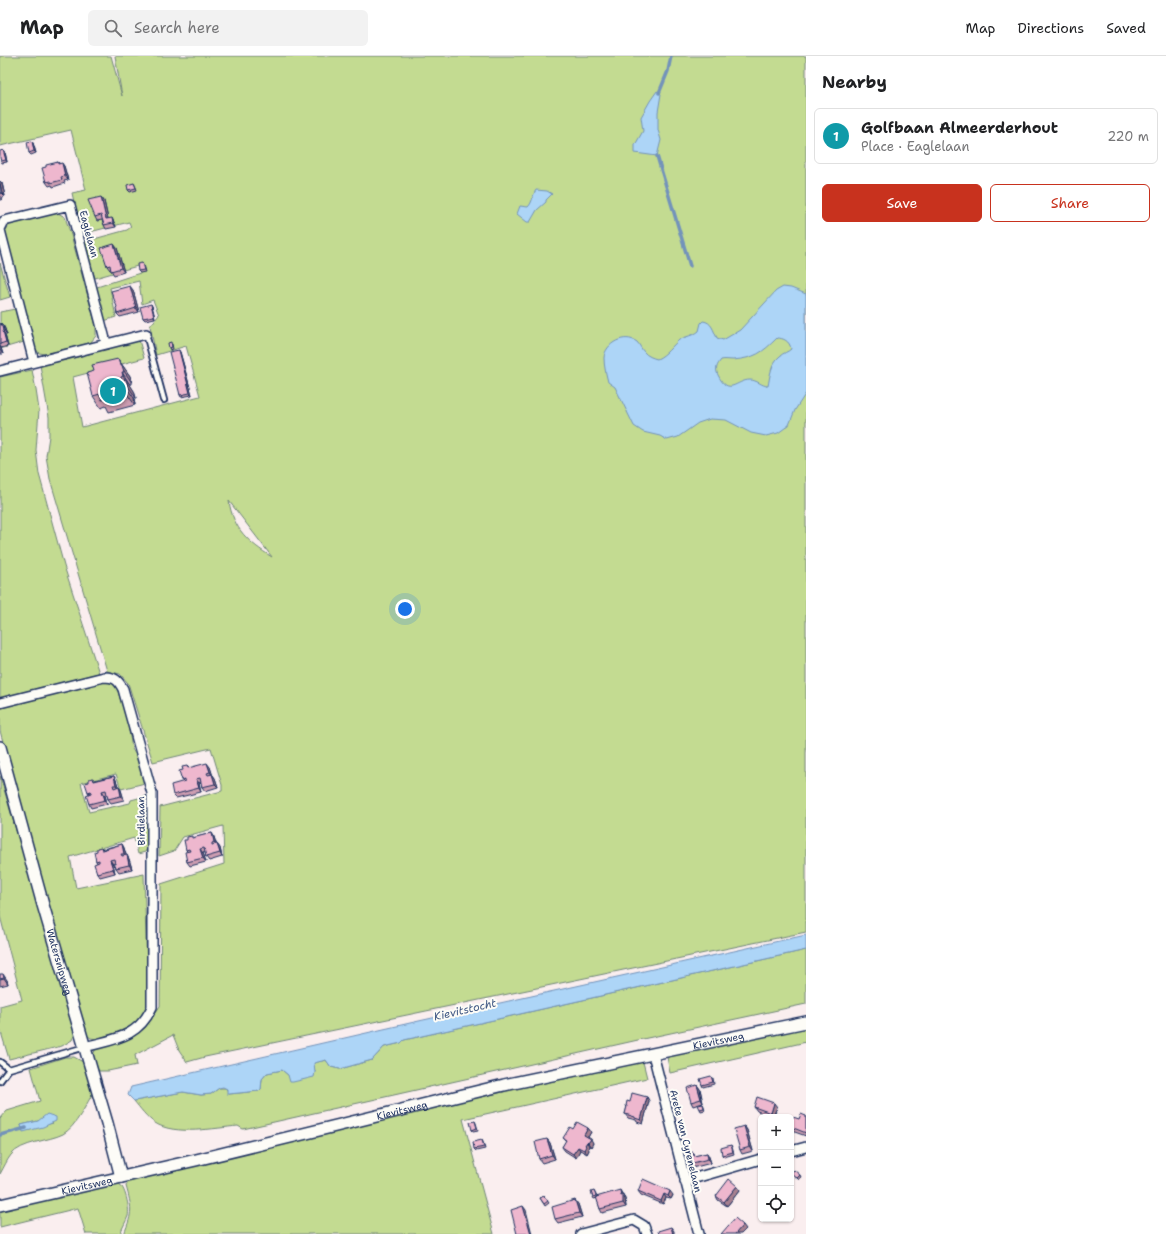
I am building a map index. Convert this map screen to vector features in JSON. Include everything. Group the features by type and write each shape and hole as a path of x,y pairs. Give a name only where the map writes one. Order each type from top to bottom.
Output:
{"street":[{"name":"Eaglelaan","path":"34,362 0,230 4,221 70,205 106,343"},
{"path":"0,371 146,334"},
{"name":"Birdielaan","path":"0,703 104,677 114,677 119,681 123,690 152,793 152,1007 147,1018 139,1028 127,1035 85,1047"},
{"name":"Watersnipweg","path":"0,747 43,905 108,1124 121,1176"},
{"name":"Kievitsweg","path":"0,1205 196,1160 504,1085 806,1022"},
{"name":"Arete van Cyrenelaan","path":"653,1054 698,1234"},
{"path":"794,1150 806,1147"},
{"path":"685,1181 758,1160"},
{"path":"581,1234 634,1220 644,1226 646,1234"}],"lane":[{"path":"146,334 164,400"},
{"path":"0,1081 9,1069 85,1047"},
{"path":"0,1062 9,1069"}],"green space":[{"path":"0,56 111,56 122,96 115,56 806,56 806,932 187,1062 179,1050 173,1035 135,1055 137,1065 108,1071 99,1071 93,1058 94,1052 98,1046 134,1036 145,1028 160,1006 161,884 224,864 223,826 183,837 174,851 159,856 160,807 222,791 222,785 211,748 153,762 128,683 120,674 107,671 50,479 46,456 49,436 49,417 40,365 67,360 139,340 144,358 73,377 82,427 200,396 186,346 156,355 150,326 159,315 153,300 142,304 139,281 110,288 116,317 104,321 94,288 143,272 141,265 95,278 83,242 127,230 131,227 129,222 86,233 80,229 72,193 86,190 71,130 0,146","holes":["229,501 272,557 249,541 243,534 234,520"]},
{"path":"58,213 65,217 71,235 96,326 96,336 90,343 46,354 39,353 34,347 5,235 10,224"},
{"path":"0,263 10,297 0,300"},
{"path":"15,309 24,342 0,349 0,312"},
{"path":"32,370 39,410 36,450 39,474 64,566 99,673 0,698 0,377"},
{"path":"108,681 116,685 128,724 132,749 137,757 145,783 121,789 116,774 81,783 89,812 130,803 131,800 146,796 147,849 145,852 138,854 134,838 70,857 76,888 144,874 148,1006 140,1021 127,1030 97,1039 86,1035 0,731 0,708"},
{"path":"0,776 75,1029 72,1040 62,1046 9,1059 0,1029 0,1006 22,1000 0,916"},
{"path":"806,950 806,1004 638,1040 243,1129 238,1126 195,1130 163,1127 149,1118 134,1101 183,1092 201,1095 211,1094 219,1088 226,1088 229,1094 259,1091 261,1089 262,1079 267,1073 282,1070 288,1075 315,1072 313,1063 326,1060 331,1067 340,1069 372,1060 384,1047 401,1043 404,1040"},
{"path":"806,1026 806,1042 670,1073 667,1057"},
{"path":"65,1057 74,1057 83,1062 94,1091 81,1114 68,1131 63,1134 21,1147 10,1157 0,1174 0,1119 7,1111 40,1101 31,1068","holes":["38,1121 53,1123 23,1131 21,1125"]},
{"path":"643,1062 647,1078 463,1119 494,1234 124,1234 131,1210 126,1186 129,1180 447,1104"},
{"path":"118,1183 121,1185 125,1193 128,1208 128,1216 120,1234 86,1234 78,1208 0,1227 0,1211"}],"water":[{"path":"657,91 661,94 658,112 658,130 661,140 657,156 635,153 635,145 643,131 641,117"},
{"path":"536,190 547,191 552,194 537,210 530,222 527,222 517,214 520,206 528,207 530,205"},
{"path":"783,287 791,288 806,294 806,393 795,410 789,425 778,433 766,436 751,433 726,420 710,419 698,423 678,437 667,440 660,436 643,432 634,426 615,387 608,382 604,358 605,353 612,344 622,339 632,339 637,342 647,355 657,359 666,353 679,340 699,331 703,321 710,325 717,338 723,340 740,330 776,291","holes":["777,338 788,342 791,349 781,355 775,362 771,370 768,386 750,380 733,386 726,385 722,382 717,371 721,360 733,360 753,356 758,354"]},
{"path":"806,935 806,950 404,1040 401,1043 384,1047 372,1060 340,1069 331,1067 326,1060 314,1063 314,1077 290,1082 288,1075 282,1070 267,1073 262,1079 261,1089 259,1091 227,1094 227,1089 223,1087 211,1094 201,1095 183,1092 134,1101 128,1095 131,1087"},
{"path":"47,1114 56,1117 56,1121 43,1127 23,1132 21,1125 38,1121"}],"building":[{"path":"32,141 34,151 29,153 27,142"},
{"path":"3,150 6,160 1,161 0,151"},
{"path":"58,162 58,164 62,163 65,176 61,177 62,180 50,183 50,181 46,182 42,168 46,167 46,165"},
{"path":"134,183 136,188 128,190 127,185"},
{"path":"101,197 106,219 112,218 113,223 104,225 101,215 95,217 88,200"},
{"path":"114,244 121,268 111,271 110,265 107,266 101,248"},
{"path":"142,263 144,270 138,271 137,264"},
{"path":"130,286 136,308 117,314 117,307 111,291"},
{"path":"151,304 154,316 143,318 140,307"},
{"path":"1,323 1,325 3,325 6,342 0,344 0,324"},
{"path":"171,342 172,347 169,348 168,343"},
{"path":"179,350 190,393 180,395 169,352"},
{"path":"118,359 124,372 122,372 122,381 126,379 128,386 126,387 127,394 102,400 100,394 93,396 87,373 94,371 92,365"},
{"path":"207,763 210,772 207,773 208,775 212,774 215,784 202,787 200,778 196,779 199,788 173,795 171,785 185,781 185,779 182,780 179,771 183,770 182,767 187,766 188,768"},
{"path":"114,776 116,785 113,785 114,788 119,786 121,796 108,799 106,790 102,791 105,800 89,804 86,795 91,793 91,791 88,792 85,783 89,782 89,779 93,778 94,781"},
{"path":"212,833 214,842 212,845 217,844 220,853 206,857 204,848 200,849 203,858 187,862 185,852 190,851 189,849 186,850 184,840 187,840 187,837 192,836 192,838"},
{"path":"122,844 124,854 121,854 122,856 127,855 129,865 116,868 114,859 110,860 113,869 97,873 94,864 99,862 99,860 96,861 94,852 97,851 97,848 101,847 102,850"},
{"path":"0,974 3,974 4,978 0,979"},
{"path":"711,1076 713,1082 702,1085 700,1079"},
{"path":"697,1085 701,1099 691,1102 687,1088"},
{"path":"632,1093 647,1097 641,1120 625,1114 627,1101 630,1102"},
{"path":"757,1097 774,1103 771,1113 754,1107"},
{"path":"703,1104 704,1108 700,1109 698,1105"},
{"path":"801,1114 806,1116 806,1133 794,1128 794,1117 799,1119"},
{"path":"475,1121 477,1128 472,1130 470,1122"},
{"path":"577,1122 588,1128 584,1135 591,1139 585,1145 584,1150 578,1147 573,1154 562,1147 566,1140 563,1138 570,1127 573,1129"},
{"path":"744,1126 750,1147 740,1150 734,1129"},
{"path":"547,1139 552,1155 539,1159 535,1142"},
{"path":"482,1140 484,1147 474,1149 473,1142"},
{"path":"731,1145 733,1152 722,1155 721,1148"},
{"path":"693,1152 694,1156 707,1153 708,1159 689,1164 687,1154"},
{"path":"794,1170 800,1175 797,1178 794,1176"},
{"path":"643,1179 670,1191 668,1196 664,1194 661,1201 638,1191"},
{"path":"729,1179 737,1186 724,1202 716,1196"},
{"path":"620,1190 621,1196 623,1195 623,1203 600,1209 596,1197"},
{"path":"594,1191 596,1196 593,1197 591,1192"},
{"path":"544,1196 548,1201 544,1204 540,1198"},
{"path":"575,1200 579,1213 555,1219 552,1207"},
{"path":"523,1206 531,1234 517,1234 511,1210"},
{"path":"735,1218 743,1225 735,1234 721,1234"},
{"path":"671,1227 673,1234 659,1234 658,1231"}],"waterway":[{"path":"659,93 668,71 671,56"},
{"path":"657,156 690,266"},
{"path":"0,1135 26,1128"}],"place":[{"name":"Golfbaan Almeerderhout","path":"113,391"}],"water label":[{"name":"Kievitstocht","path":"465,1010"}]}
